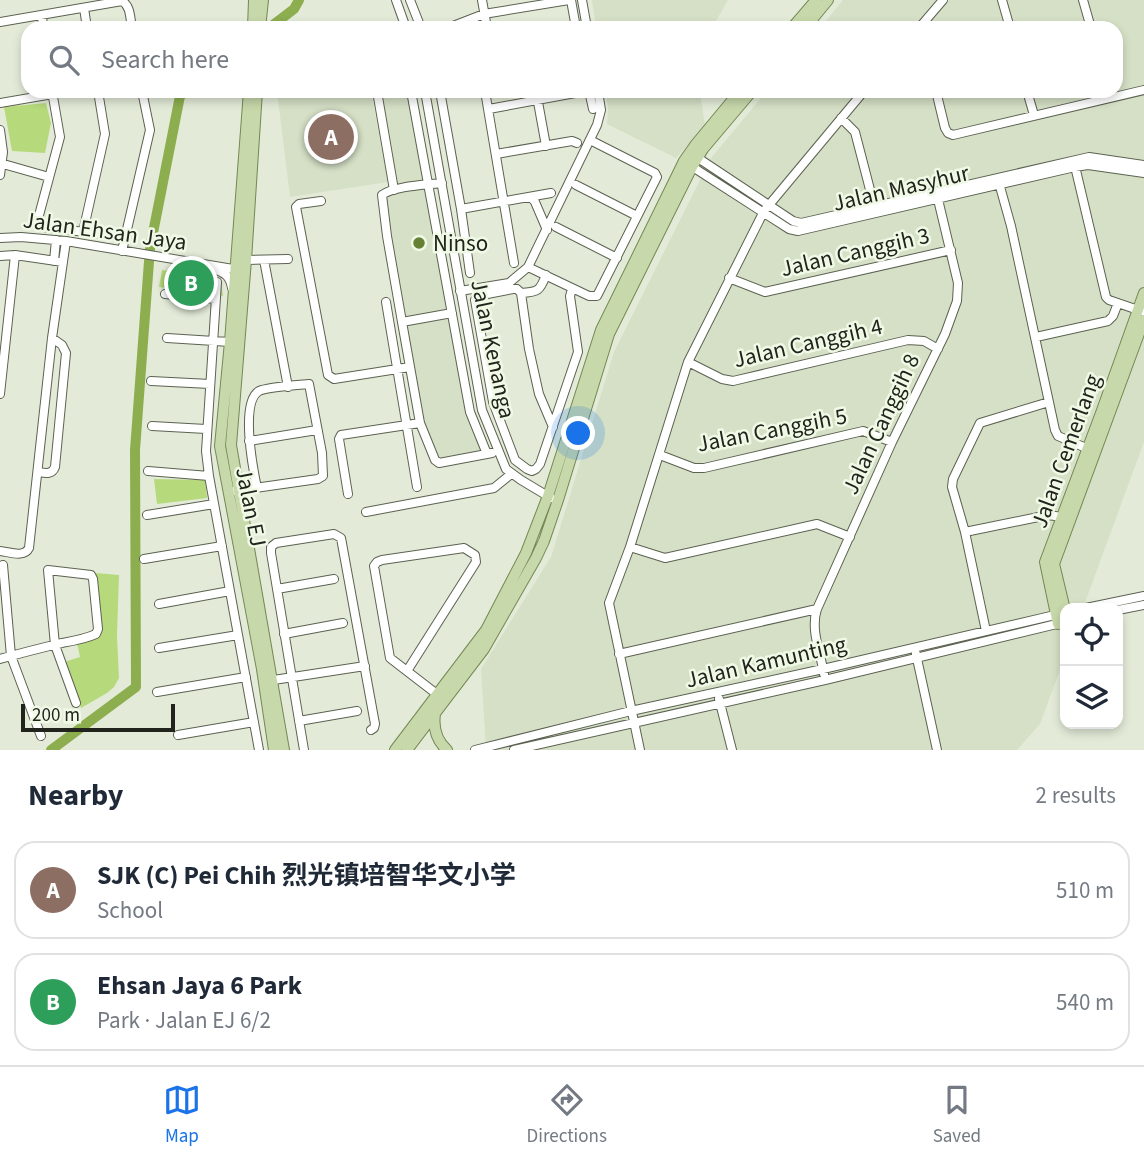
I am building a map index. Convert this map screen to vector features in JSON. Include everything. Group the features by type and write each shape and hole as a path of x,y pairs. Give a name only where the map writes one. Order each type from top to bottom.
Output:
{"main road":[{"path":"254,0 257,21"},
{"path":"258,21 263,0"},
{"path":"798,21 816,0"},
{"path":"811,21 828,0"},
{"path":"242,267 238,242 248,98"},
{"path":"242,267 256,98"},
{"path":"407,750 485,649 536,558 544,541 553,498 609,334 691,160 735,98"},
{"path":"691,160 746,98"},
{"name":"Jalan EJ","path":"242,267 233,294 220,446 232,489 268,681 284,750"},
{"name":"Jalan EJ","path":"232,489 231,445 242,267"},
{"name":"Jalan Cemerlang","path":"1060,604 1054,564 1141,311 1144,293"},
{"name":"Jalan Cemerlang","path":"1060,611 1045,562 1144,320"},
{"path":"395,750 486,630 553,498"},
{"name":"Jalan EJ","path":"268,681 274,750"},
{"path":"435,713 436,734 447,750"}],"street":[{"path":"396,0 404,21"},
{"path":"410,0 418,21"},
{"path":"482,0 486,21"},
{"path":"466,21 484,14 570,0 574,21"},
{"path":"582,0 586,21"},
{"path":"925,21 943,0"},
{"path":"1002,0 1008,21"},
{"path":"1083,0 1089,21"},
{"path":"0,22 122,1 127,5 130,21"},
{"path":"84,8 86,21"},
{"path":"42,15 42,21"},
{"path":"1123,93 1144,90"},
{"path":"0,103 24,98"},
{"path":"53,98 61,137 38,223 43,227 127,237"},
{"path":"83,232 105,134 98,98"},
{"path":"126,251 150,130 143,98"},
{"path":"378,98 394,190"},
{"path":"412,98 470,412 487,454"},
{"name":"Jalan Kenanga","path":"426,98 480,404 503,464 511,474 553,498"},
{"path":"441,98 470,274"},
{"path":"487,98 514,263"},
{"path":"537,98 546,146"},
{"path":"489,109 552,98"},
{"path":"589,98 593,109"},
{"path":"460,291 509,283 528,267 551,226 600,118 599,98"},
{"path":"640,750 609,603 630,547 688,362 766,208 857,98"},
{"path":"938,98 945,128 953,135 1099,98"},
{"path":"1029,98 1034,115"},
{"path":"841,118 856,134 874,205"},
{"path":"0,130 4,152 0,175"},
{"path":"528,267 572,289 596,297 656,179 656,174 590,140"},
{"path":"496,154 572,141 577,143"},
{"name":"Jalan Masyhur","path":"766,208 789,229 798,231 1074,163 1088,157 1144,165"},
{"name":"Jalan Masyhur","path":"691,160 766,208 793,221 801,222 874,205 937,195"},
{"path":"1,163 49,177"},
{"path":"1074,163 1106,297 1141,311"},
{"name":"Jalan Masyhur","path":"1074,163 1144,173"},
{"path":"998,181 1011,226 1058,436 1091,451"},
{"path":"442,183 394,190 383,193 382,198 420,424 435,460 439,463 498,452"},
{"path":"576,185 637,216"},
{"path":"461,209 551,193"},
{"name":"Jalan Canggih 8","path":"825,680 814,617 892,442 938,349 958,297 958,283 937,195"},
{"path":"534,197 544,220 551,226 617,258"},
{"path":"321,201 299,204 296,207 329,376 334,379 410,367"},
{"name":"Jalan Ehsan Jaya","path":"0,238 66,241 204,264 242,267 264,260 288,259"},
{"path":"0,551 24,554 30,545 52,338 58,261 56,240"},
{"path":"58,261 66,241"},
{"path":"204,264 230,260 238,242"},
{"name":"Jalan Canggih 3","path":"729,278 765,292 951,250"},
{"path":"0,256 58,261"},
{"path":"0,394 15,256"},
{"path":"264,260 288,387"},
{"path":"204,264 228,275 233,294"},
{"path":"521,293 539,290 546,275"},
{"path":"217,282 206,451 259,750"},
{"path":"553,427 539,394 521,293 513,289 476,298 493,402 513,456 530,471 540,464 553,427 578,352 570,296 572,289"},
{"path":"165,294 215,299"},
{"path":"386,302 417,487"},
{"path":"1036,337 1108,321 1118,303"},
{"path":"402,322 464,314"},
{"path":"38,472 49,473 55,467 65,353 62,345 52,338"},
{"path":"167,338 230,342"},
{"name":"Jalan Canggih 4","path":"688,362 730,381 908,340 924,341 938,349"},
{"path":"151,380 210,384"},
{"path":"212,491 257,488 322,477 324,472 309,384 261,390 254,396 248,441 257,488"},
{"path":"986,631 965,532 952,487 953,479 980,423 1049,402"},
{"path":"348,494 339,439 341,435 420,424"},
{"path":"152,426 206,429"},
{"path":"248,441 317,429"},
{"name":"Jalan Canggih 5","path":"660,455 704,468 861,432 892,442"},
{"path":"148,471 209,476"},
{"path":"366,512 494,488 511,474"},
{"path":"148,515 214,504"},
{"path":"965,532 1048,515 1062,517"},
{"path":"630,547 665,558 817,524 850,537"},
{"path":"304,750 270,548 278,543 334,534 340,536 375,724 372,730"},
{"path":"144,559 222,546"},
{"path":"407,671 476,562 475,555 464,548 382,560 374,566 390,658 438,695"},
{"path":"3,565 11,656 41,736"},
{"path":"0,659 11,656 55,645 92,636 97,632 93,579 90,575 48,569 55,645 76,703"},
{"path":"276,589 334,579"},
{"path":"159,604 230,591"},
{"path":"1110,603 1144,596"},
{"path":"1123,609 1144,605"},
{"path":"619,654 817,609"},
{"name":"Jalan Kamunting","path":"475,750 488,749 631,711 986,631 1060,617"},
{"name":"Jalan Kamunting","path":"514,750 916,658 1060,618"},
{"path":"284,634 343,623"},
{"path":"159,648 238,635"},
{"path":"914,648 937,750"},
{"path":"268,681 365,666"},
{"path":"157,692 246,677"},
{"path":"718,692 732,750"},
{"path":"299,721 356,711"},
{"path":"178,735 254,722"}],"shaded area":[{"path":"592,0 728,0 716,21 595,21"},
{"path":"843,0 1144,0 1144,442 1085,603 1060,603 1060,670 1040,724 1017,750 486,750 481,669 551,557 614,352 711,158 761,98 1123,98 1123,21 826,21"},
{"path":"278,98 372,98 388,182 290,197"},
{"path":"380,98 410,98 469,412 485,452 439,461 421,422 384,198 396,191"},
{"path":"607,98 701,98 705,126 676,158 607,124"}],"green space":[{"path":"46,103 51,123 45,153 12,151 4,107"},
{"path":"162,270 220,278 223,296 159,287"},
{"path":"154,479 205,480 207,498 157,504"},
{"path":"95,573 119,575 119,678 107,693 81,708 64,662 80,657 77,643 101,636"}],"waterway":[{"path":"278,21 294,9 299,0"},
{"path":"51,750 136,687 135,450 150,248 180,98"}],"place":[{"name":"SJK (C) Pei Chih 烈光镇培智华文小学","path":"331,137"},
{"name":"Ninso","path":"419,243"},
{"name":"Ehsan Jaya 6 Park","path":"191,283"}]}
